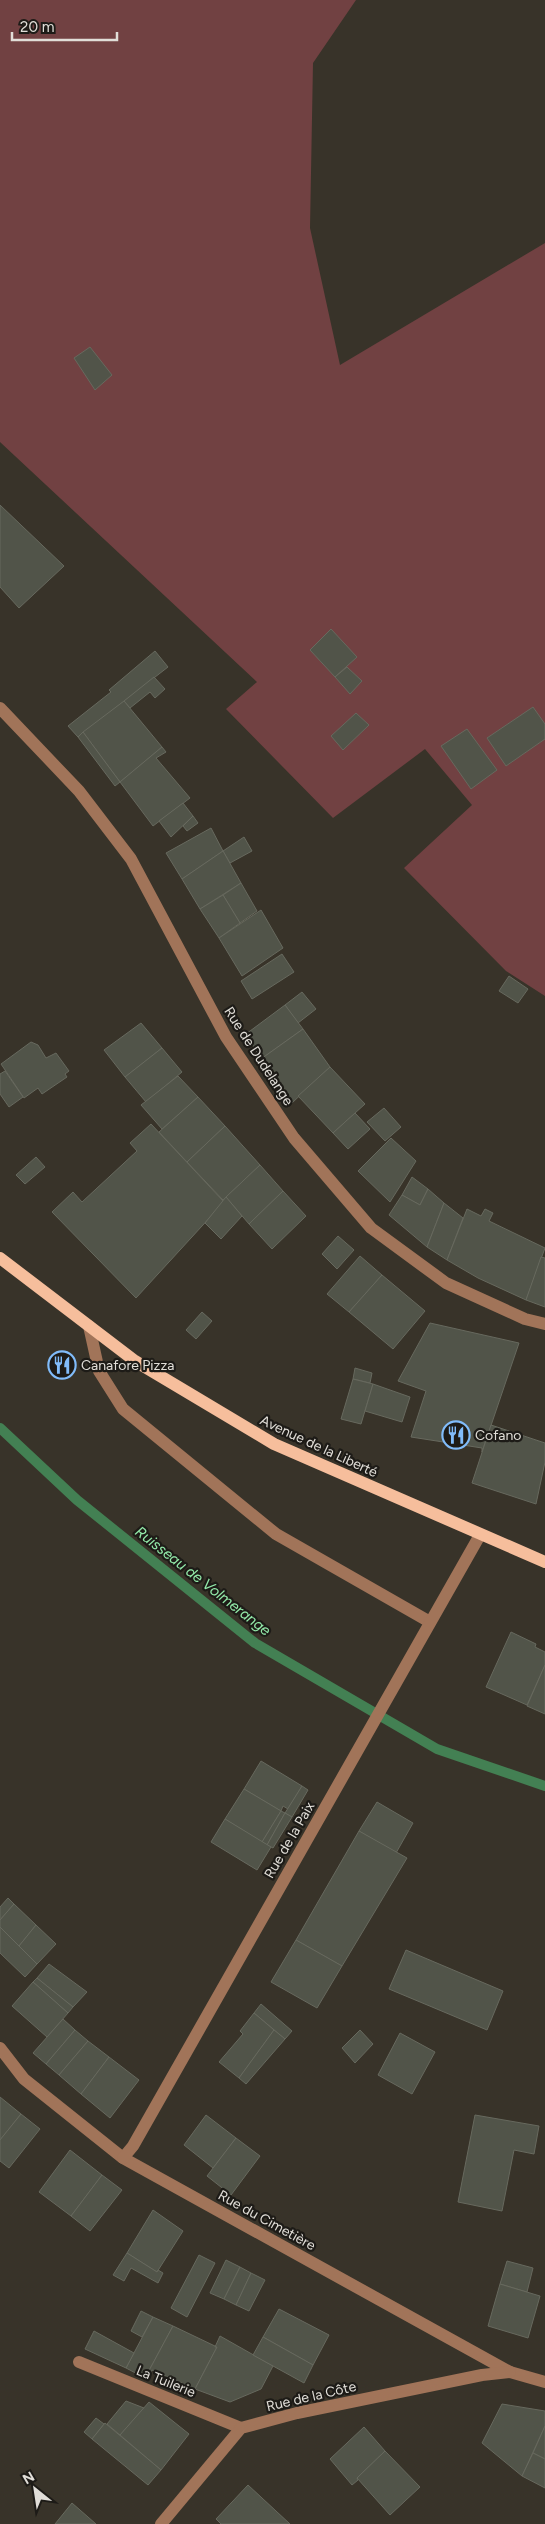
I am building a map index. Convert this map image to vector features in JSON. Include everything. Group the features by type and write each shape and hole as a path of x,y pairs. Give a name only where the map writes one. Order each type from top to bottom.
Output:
{"main road":[{"name":"Avenue de la Liberté","path":"0,1258 135,1362 274,1444 545,1562"}],"street":[{"name":"Rue de Dudelange","path":"0,708 79,791 131,859 226,1036 294,1138 371,1228 446,1283 525,1319 545,1324"},
{"path":"89,1326 99,1371 123,1409 276,1534 430,1622"},
{"name":"Rue de la Paix","path":"123,2158 142,2129 480,1535"},
{"name":"Rue du Cimetière","path":"0,2048 24,2079 123,2158 510,2372 545,2382"},
{"name":"La Tuilerie","path":"79,2362 241,2428"},
{"name":"Rue de la Côte","path":"241,2428 345,2403 482,2375 510,2372"},
{"path":"161,2524 241,2428"}],"shaded area":[{"path":"0,0 356,0 313,63 310,228 340,365 545,243 545,996 506,971 404,868 472,805 425,749 333,818 226,709 257,682 0,442"}],"building":[{"path":"90,347 112,375 95,390 74,358"},
{"path":"0,505 64,566 19,608 0,587"},
{"path":"331,629 357,657 335,677 310,650"},
{"path":"155,651 168,667 78,737 68,726 111,692 109,690"},
{"path":"347,667 362,681 350,694 335,677"},
{"path":"154,677 165,689 155,698 150,692 130,708 124,701"},
{"path":"124,701 162,747 120,782 83,732"},
{"path":"533,707 545,724 545,739 506,766 487,738"},
{"path":"356,713 369,725 343,750 331,736"},
{"path":"467,729 497,770 471,789 441,746"},
{"path":"83,732 120,782 115,786 78,737"},
{"path":"162,747 166,752 156,758 190,798 153,826 120,782"},
{"path":"183,803 193,816 171,837 159,821"},
{"path":"193,816 198,823 187,831 183,826"},
{"path":"211,828 223,851 182,879 166,853"},
{"path":"244,837 252,851 230,863 223,851"},
{"path":"223,851 241,883 200,909 182,879"},
{"path":"241,883 257,911 240,923 223,895"},
{"path":"223,895 240,923 219,938 200,909"},
{"path":"261,910 283,948 242,976 219,938"},
{"path":"282,954 294,972 252,999 241,981"},
{"path":"509,976 528,989 518,1003 499,991"},
{"path":"302,992 316,1009 298,1023 285,1005"},
{"path":"285,1005 303,1029 261,1059 246,1034"},
{"path":"141,1023 162,1048 125,1077 104,1050"},
{"path":"303,1029 330,1067 292,1103 261,1059"},
{"path":"31,1042 38,1045 46,1058 56,1053 69,1071 65,1074 67,1077 42,1094 38,1088 24,1098 1,1064"},
{"path":"162,1048 182,1072 146,1102 125,1077"},
{"path":"330,1067 365,1104 333,1133 298,1096"},
{"path":"5,1071 23,1097 9,1107 0,1094 0,1074"},
{"path":"178,1076 198,1097 162,1129 141,1105"},
{"path":"198,1097 225,1126 187,1162 159,1132"},
{"path":"384,1108 401,1127 385,1141 367,1122"},
{"path":"355,1113 370,1129 348,1149 333,1133"},
{"path":"151,1124 224,1202 136,1298 52,1212 73,1192 82,1202 137,1151 130,1143"},
{"path":"225,1126 260,1165 223,1200 187,1162"},
{"path":"391,1138 416,1161 390,1202 358,1171"},
{"path":"36,1157 45,1167 25,1184 16,1175"},
{"path":"260,1165 283,1191 249,1224 226,1197"},
{"path":"412,1177 428,1189 420,1205 402,1195"},
{"path":"428,1189 444,1203 427,1247 389,1215 402,1195 420,1205"},
{"path":"283,1191 306,1216 272,1249 249,1224"},
{"path":"226,1197 242,1216 221,1239 205,1223"},
{"path":"444,1203 463,1218 447,1260 427,1247"},
{"path":"467,1209 481,1216 485,1209 493,1213 489,1221 545,1248 526,1300 478,1278 447,1260"},
{"path":"338,1236 354,1250 337,1269 322,1254"},
{"path":"360,1256 382,1275 349,1312 327,1294"},
{"path":"541,1257 545,1258 545,1307 526,1300"},
{"path":"382,1275 425,1311 393,1349 349,1312"},
{"path":"202,1312 212,1321 196,1339 186,1330"},
{"path":"430,1323 519,1343 482,1452 482,1448 411,1437 426,1391 398,1381"},
{"path":"355,1368 372,1373 370,1383 353,1379"},
{"path":"353,1379 373,1384 361,1424 341,1419"},
{"path":"373,1384 410,1397 402,1422 365,1411"},
{"path":"491,1425 545,1443 545,1462 536,1504 472,1483"},
{"path":"511,1632 536,1644 535,1647 545,1652 545,1665 527,1705 486,1687"},
{"path":"545,1665 545,1714 527,1706"},
{"path":"261,1761 302,1786 288,1809 283,1806 281,1811 244,1789"},
{"path":"302,1786 308,1790 292,1817 285,1813"},
{"path":"244,1789 281,1811 262,1842 225,1819"},
{"path":"377,1802 413,1823 396,1853 359,1831"},
{"path":"281,1811 285,1813 267,1845 262,1842"},
{"path":"285,1813 292,1817 273,1848 267,1845"},
{"path":"225,1819 271,1847 257,1870 211,1842"},
{"path":"359,1831 407,1858 342,1966 296,1940"},
{"path":"8,1898 14,1904 0,1920 0,1907"},
{"path":"14,1904 36,1925 19,1946 0,1927 0,1920"},
{"path":"36,1925 56,1944 37,1964 19,1946"},
{"path":"0,1927 37,1964 25,1977 0,1953"},
{"path":"296,1940 342,1966 317,2008 271,1982"},
{"path":"406,1950 503,1991 487,2030 389,1989"},
{"path":"49,1964 87,1992 73,2007 37,1978"},
{"path":"37,1978 73,2007 68,2013 33,1982"},
{"path":"33,1982 68,2013 47,2037 12,2006"},
{"path":"261,2004 292,2031 285,2039 254,2013"},
{"path":"254,2013 274,2030 239,2078 219,2062 243,2034 240,2031"},
{"path":"63,2019 75,2030 46,2064 33,2053"},
{"path":"75,2030 88,2041 59,2075 46,2064"},
{"path":"274,2030 285,2039 246,2084 239,2078"},
{"path":"360,2030 373,2044 355,2063 342,2048"},
{"path":"400,2033 435,2052 412,2094 378,2075"},
{"path":"88,2041 109,2057 81,2094 59,2075"},
{"path":"109,2057 139,2080 110,2118 81,2094"},
{"path":"0,2097 21,2114 0,2140"},
{"path":"21,2114 40,2129 9,2168 0,2161 0,2140"},
{"path":"206,2115 236,2138 213,2168 184,2145"},
{"path":"475,2115 539,2126 534,2154 514,2150 502,2211 458,2202"},
{"path":"236,2138 260,2156 231,2195 207,2176"},
{"path":"70,2150 102,2175 71,2216 39,2192"},
{"path":"102,2175 122,2190 90,2231 71,2216"},
{"path":"153,2210 183,2231 157,2272 127,2253"},
{"path":"127,2253 157,2272 158,2270 163,2273 158,2283 131,2268 124,2281 113,2275"},
{"path":"199,2255 215,2263 187,2317 171,2308"},
{"path":"226,2260 240,2267 224,2299 210,2293"},
{"path":"507,2261 533,2268 527,2292 500,2284"},
{"path":"240,2267 251,2273 236,2305 224,2299"},
{"path":"251,2273 265,2280 249,2311 236,2305"},
{"path":"500,2284 540,2296 528,2338 488,2326"},
{"path":"279,2309 329,2335 313,2365 263,2337"},
{"path":"141,2311 153,2317 142,2337 131,2331"},
{"path":"153,2317 173,2326 145,2378 126,2368"},
{"path":"173,2326 217,2347 195,2389 152,2370 147,2379 145,2378"},
{"path":"94,2331 134,2353 126,2368 85,2349"},
{"path":"220,2336 273,2366 261,2389 230,2402 195,2389 217,2347 215,2347"},
{"path":"263,2337 313,2365 304,2383 253,2355"},
{"path":"126,2401 144,2408 120,2435 107,2424"},
{"path":"149,2402 189,2434 161,2470 120,2435"},
{"path":"502,2404 545,2411 545,2426 522,2476 482,2443"},
{"path":"96,2418 104,2424 92,2439 84,2432"},
{"path":"105,2423 161,2470 148,2485 92,2439"},
{"path":"545,2426 545,2459 533,2453"},
{"path":"364,2427 385,2451 352,2485 330,2459"},
{"path":"385,2451 420,2487 390,2515 357,2478"},
{"path":"533,2453 545,2459 545,2488 522,2476"},
{"path":"248,2485 290,2524 221,2524 216,2519"},
{"path":"72,2503 96,2524 55,2524"}],"waterway":[{"name":"Ruisseau de Volmerange","path":"0,1428 77,1500 255,1643 437,1749 545,1786"}],"place":[{"name":"Canafore Pizza","path":"62,1365"},
{"name":"Cofano","path":"456,1435"}]}
